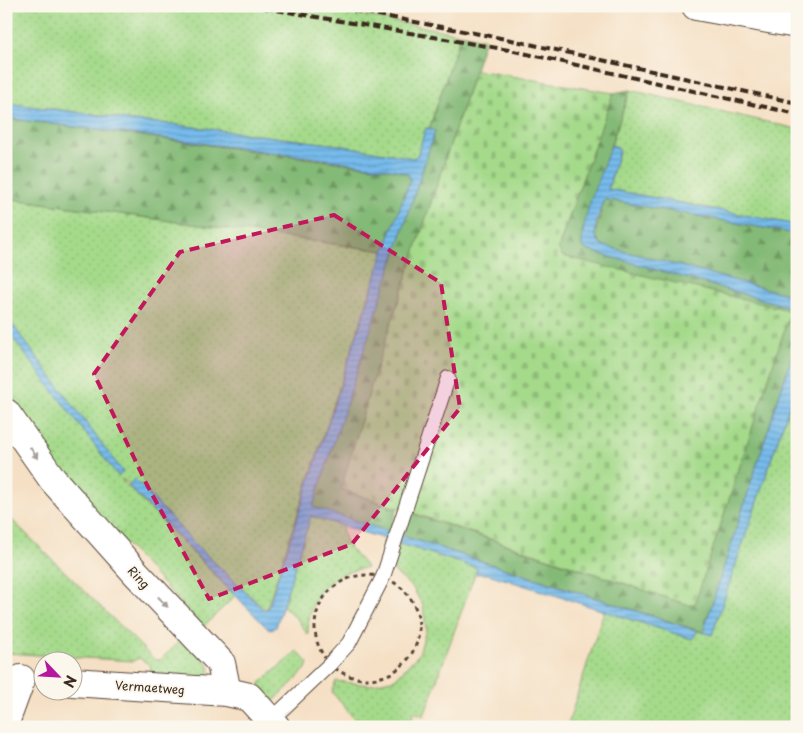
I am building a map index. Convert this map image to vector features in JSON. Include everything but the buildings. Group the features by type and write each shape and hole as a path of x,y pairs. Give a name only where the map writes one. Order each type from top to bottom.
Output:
{"main road":[{"path":"696,6 797,24"},
{"path":"744,15 797,35"},
{"name":"Ring","path":"6,413 53,480 136,573 221,663 227,692"},
{"path":"6,720 23,679"},
{"name":"Vermaetweg","path":"82,683 227,692"},
{"path":"227,692 249,697 274,723"}],"lane":[{"path":"274,723 349,643 383,577 448,378"}],"highlighted area":[{"path":"334,215 441,283 460,408 352,544 209,599 147,485 94,374 180,252"}],"green space":[{"path":"6,6 315,6 461,34 429,129 426,128 417,156 413,158 338,145 132,121 6,103"},
{"path":"461,34 485,39 379,360 341,489 397,509 390,532 313,507 435,131 429,129"},
{"path":"475,70 613,93 558,248 562,256 790,312 695,603 689,605 341,489 379,360"},
{"path":"630,90 797,129 797,225 608,189 619,151 618,147 611,145"},
{"path":"630,90 588,211 582,245 586,250 797,309 797,340 703,632 403,536 410,513 689,605 695,603 790,312 562,256 558,249 613,93"},
{"path":"6,118 396,170 408,174 410,180 384,251 6,198"},
{"path":"6,198 384,251 266,610 196,545 135,479 130,484 121,479 235,596 203,627 47,459 6,399 6,329 118,476 123,472 6,316"},
{"path":"604,199 797,234 797,297 601,245 595,235"},
{"path":"797,378 797,727 567,727 604,611 692,639 698,631 712,635 790,404"},
{"path":"6,514 155,660 160,660 181,640 207,662 209,673 206,678 152,676 150,665 139,658 133,661 82,658 82,650 32,650 32,655 6,653"},
{"path":"310,516 343,526 344,537 347,543 367,568 342,574 331,580 323,588 311,609 308,635 297,619 283,606"},
{"path":"400,544 477,568 424,716 414,712 409,727 361,727 332,692 336,681 369,685 395,679 419,654 426,630 423,606 413,588 396,573 393,567"},
{"path":"297,651 308,663 306,669 274,701 259,684"}],"water":[{"path":"6,103 132,121 338,145 413,158 417,156 426,128 435,131 313,507 698,631 692,639 488,574 476,574 477,568 311,516 276,627 272,630 267,628 128,485 135,479 196,545 264,610 268,608 384,251 410,180 408,174 396,170 324,159 6,118"},
{"path":"611,145 618,147 619,151 608,189 797,225 797,234 604,199 596,229 596,235 601,245 797,297 797,309 586,250 582,245 585,220"},
{"path":"6,316 123,472 118,476 6,329"},
{"path":"797,340 797,378 790,404 712,635 703,632"}],"railway":[{"path":"253,6 509,50 797,114"},
{"path":"330,6 511,40 797,103"}]}
